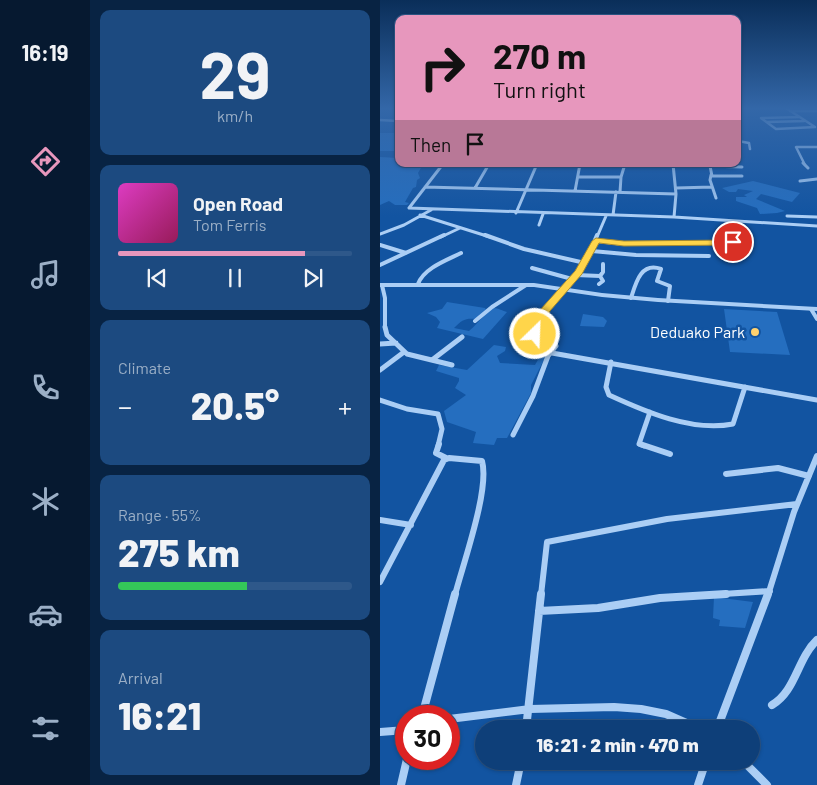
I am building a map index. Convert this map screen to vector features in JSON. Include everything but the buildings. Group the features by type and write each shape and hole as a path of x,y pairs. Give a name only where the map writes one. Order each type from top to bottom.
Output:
{"street":[{"path":"749,145 750,149"},
{"path":"808,168 803,163 796,147 817,147"},
{"path":"441,167 409,208 606,216 613,214 817,226"},
{"path":"476,188 487,167"},
{"path":"516,213 536,167"},
{"path":"575,191 580,167"},
{"path":"613,214 625,167"},
{"path":"673,167 676,188 674,217"},
{"path":"709,167 710,180 716,198"},
{"path":"711,175 742,176"},
{"path":"578,177 621,177"},
{"path":"800,182 808,179 817,179"},
{"path":"425,187 676,194"},
{"path":"676,188 712,187"},
{"path":"380,234 404,225 431,210"},
{"path":"539,225 543,214"},
{"path":"420,215 532,251 585,263"},
{"path":"513,435 534,396 548,356 556,346 554,339 535,332 542,321 545,310 585,263 606,216"},
{"path":"787,216 817,217"},
{"path":"380,265 460,228"},
{"path":"596,241 634,244 750,242"},
{"path":"380,245 406,253"},
{"path":"592,251 636,255 709,256"},
{"path":"418,284 422,276 461,253"},
{"path":"600,276 603,272 603,264"},
{"path":"631,298 640,272 647,267 655,267 661,269 657,281 670,286 668,301"},
{"path":"532,268 574,277 600,276"},
{"path":"599,284 603,281 600,276"},
{"path":"452,365 404,352 385,332 385,298 381,285 526,285 631,298 814,309 817,319"},
{"path":"476,321 488,309 526,285"},
{"path":"432,360 462,337"},
{"path":"380,344 396,343"},
{"path":"380,370 404,352"},
{"path":"552,352 817,400"},
{"path":"611,362 606,387 607,393 650,412 701,424 730,426 736,422 745,387"},
{"path":"380,400 407,409 438,414 443,424 442,435 436,453 446,458 482,461 484,468 482,489 425,705"},
{"path":"650,412 639,444 670,454"},
{"path":"380,582 446,458"},
{"path":"720,720 770,591 798,504 817,459"},
{"path":"726,474 778,468 809,476"},
{"path":"528,720 546,543 677,517 798,504"},
{"path":"380,520 412,525"},
{"path":"539,611 598,608 660,598 770,591"},
{"path":"772,706 778,702 789,687 801,657 817,640"},
{"path":"460,718 530,709 614,707 641,709 666,714 680,720"},
{"path":"380,732 395,731"},
{"path":"401,785 404,770"},
{"path":"516,785 519,770"},
{"path":"698,785 703,770"},
{"path":"752,770 767,785"}],"shaded area":[{"path":"380,145 395,145 395,151 380,151"},
{"path":"380,157 395,158 395,167 421,167 418,173 420,178 417,180 416,187 413,188 405,202 409,203 407,205 395,205 389,201 380,205"},
{"path":"753,181 800,193 792,202 761,194 756,199 785,211 760,214 757,208 736,201 736,197 747,197 744,195 753,191 738,189 736,192 729,192 722,188"},
{"path":"447,302 485,308 486,310 476,319 464,320 454,328 469,331 485,314 494,308 507,312 483,339 437,328 440,322 436,317 427,313 442,309"},
{"name":"Deduako Park","path":"724,309 777,312 790,355 730,352"},
{"path":"583,314 603,317 607,321 604,327 580,326"},
{"path":"547,344 550,348 531,385 531,393 507,438 497,438 494,445 473,443 476,432 447,422 444,411 466,395 455,388 459,378 436,371 439,365 467,370 494,345 506,347 505,351 497,356 500,363 535,365"},
{"path":"714,597 753,602 745,628 719,626 720,620 713,618"}],"place":[{"name":"Deduako Park","path":"755,332"}],"route":[{"path":"535,334 545,310 579,272 596,241 624,244 733,242"}]}
